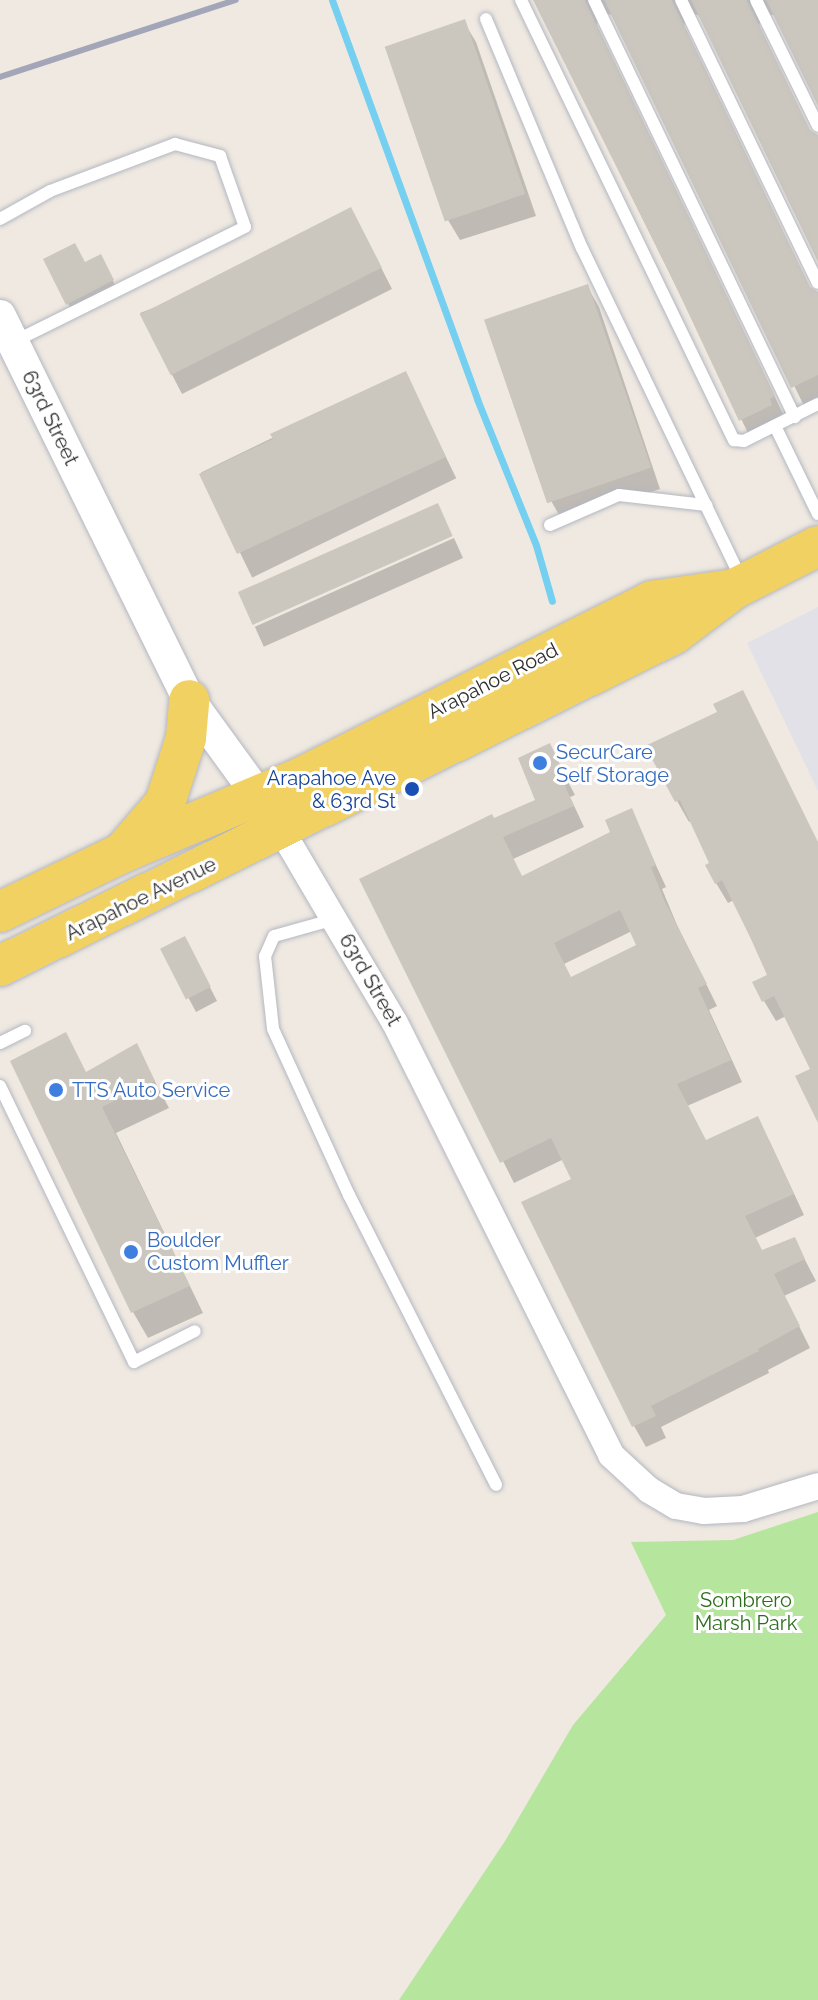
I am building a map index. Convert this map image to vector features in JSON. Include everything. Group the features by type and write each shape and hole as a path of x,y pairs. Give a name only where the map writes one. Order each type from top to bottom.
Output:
{"main road":[{"name":"Arapahoe Road","path":"281,828 674,634 739,586 818,546"},
{"name":"Arapahoe Road","path":"258,795 302,777 652,601 739,586"},
{"path":"122,853 165,803 186,738 189,700"},
{"path":"0,912 122,853 258,795"},
{"name":"Arapahoe Avenue","path":"0,966 281,828"}],"street":[{"name":"63rd Street","path":"6,329 189,700 281,828 395,1023 611,1455 649,1490 676,1506 704,1511 743,1509 818,1486"}],"lane":[{"path":"521,0 734,440 744,441 818,404"},
{"path":"594,0 795,417"},
{"path":"681,0 818,283"},
{"path":"756,0 818,126"},
{"path":"486,19 582,248 706,505 739,586"},
{"path":"0,219 50,191 175,144 220,156 245,227 6,329"},
{"path":"775,426 818,514"},
{"path":"550,525 619,495 706,505"},
{"path":"335,919 274,936 265,956 273,1029 349,1195 496,1485"},
{"path":"0,1043 25,1031"},
{"path":"0,1086 134,1362 195,1331"}],"shaded area":[{"path":"818,607 818,791 747,643"}],"green space":[{"name":"Sombrero Marsh Park","path":"818,1512 818,2000 399,2000 505,1841 573,1725 666,1615 631,1542 733,1540"}],"building":[{"path":"533,0 585,0 775,396 770,399 772,405 739,421 671,276"},
{"path":"604,0 672,0 810,287 818,292 818,375 791,388"},
{"path":"691,0 747,0 810,130 818,135 818,262"},
{"path":"766,0 818,0 818,106"},
{"path":"465,19 525,194 445,222 385,47"},
{"path":"351,207 382,268 171,375 140,315"},
{"path":"75,243 85,262 101,254 114,280 66,305 43,259"},
{"path":"588,284 651,467 547,503 484,320"},
{"path":"406,371 446,457 237,554 199,474 273,439 270,434"},
{"path":"438,503 453,536 253,625 238,592"},
{"path":"743,690 818,842 818,1123 795,1076 810,1069 774,996 762,1002 752,982 767,975 750,937 722,880 715,884 705,865 709,863 680,800 675,802 645,746 717,712 713,704"},
{"path":"550,743 564,773 560,775 574,806 503,837 522,876 610,832 605,820 632,808 656,865 651,867 665,902 707,984 698,988 731,1060 677,1084 706,1140 758,1116 794,1194 745,1216 762,1250 795,1237 805,1259 774,1274 800,1326 759,1351 651,1406 656,1416 632,1427 521,1202 571,1179 551,1138 500,1163 359,879 492,814 494,818 535,800 518,758","holes":["620,910 636,945 571,977 554,943"]},
{"path":"185,936 211,987 186,999 160,949"},
{"path":"66,1032 86,1072 137,1043 155,1081 102,1107 190,1286 131,1313 10,1061"}],"waterway":[{"path":"332,0 477,399 536,545 552,601"}],"railway":[{"path":"0,77 236,0"}],"place":[{"name":"SecurCare Self Storage","path":"540,763"},
{"name":"Arapahoe Ave & 63rd St","path":"412,789"},
{"name":"TTS Auto Service","path":"56,1090"},
{"name":"Boulder Custom Muffler","path":"131,1252"}]}
